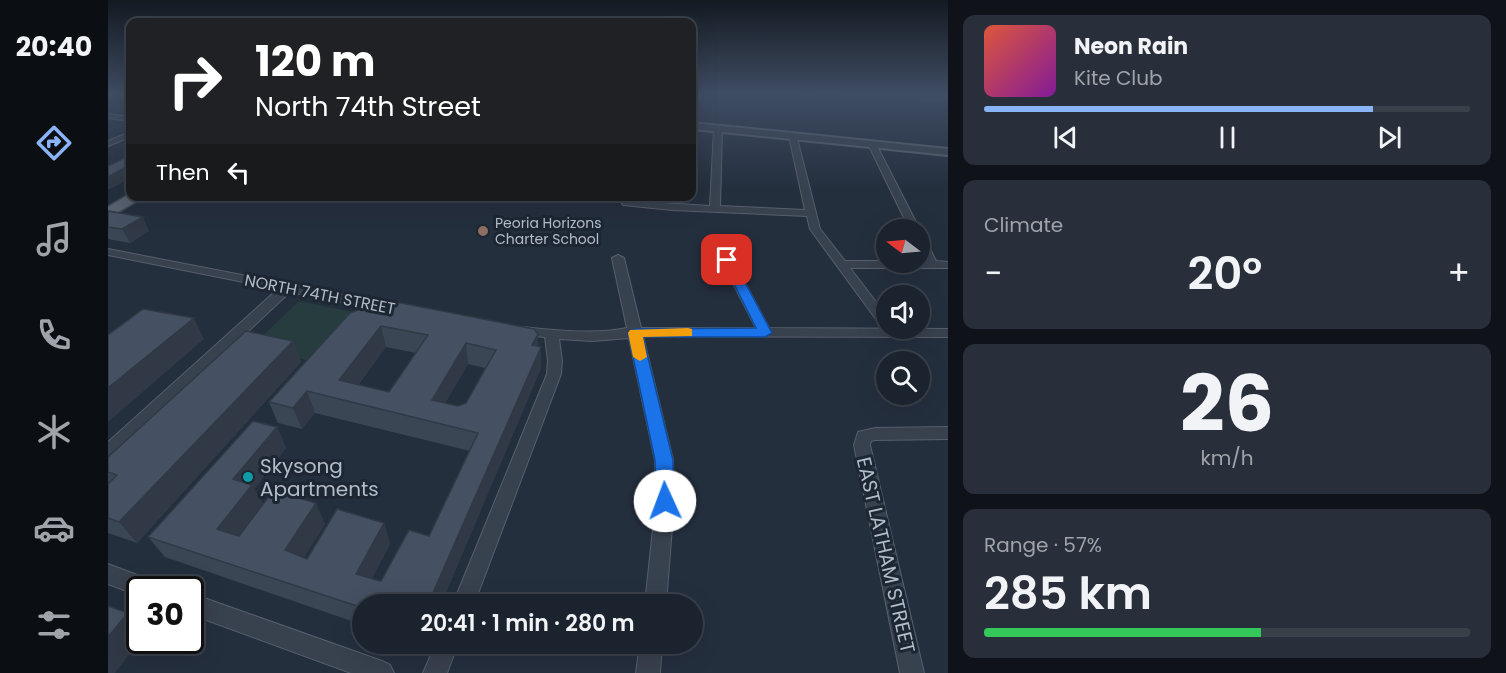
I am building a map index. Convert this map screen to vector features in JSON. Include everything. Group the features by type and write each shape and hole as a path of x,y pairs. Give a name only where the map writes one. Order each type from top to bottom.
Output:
{"main road":[{"path":"108,203 126,193"},
{"path":"108,213 129,201"}],"street":[{"path":"696,126 948,152"},
{"path":"715,208 718,129"},
{"path":"108,144 126,136"},
{"path":"793,136 815,229 876,310"},
{"path":"872,144 910,219"},
{"path":"635,201 715,208 760,207 810,213"},
{"name":"NORTH 74TH STREET","path":"108,252 399,309"},
{"path":"618,258 664,460 665,511 657,594"},
{"path":"727,260 765,333"},
{"path":"930,260 932,264"},
{"path":"840,264 948,265"},
{"path":"108,452 288,287"},
{"path":"508,330 559,333 577,337 616,337 635,333 765,333 876,329"},
{"path":"930,331 948,333"},
{"path":"467,594 554,374 559,333"},
{"name":"EAST LATHAM STREET","path":"912,673 862,445 864,437 874,434 948,433"},
{"path":"108,574 126,581"},
{"path":"204,608 382,673"},
{"path":"435,673 443,654"},
{"path":"648,673 650,654"}],"green space":[{"path":"299,301 352,312 311,361 251,347"}],"building":[{"path":"126,157 126,167 108,177 108,166"},
{"path":"108,211 143,217 122,229 108,227"},
{"path":"386,300 534,329 538,334 532,345 541,347 432,594 352,594 352,604 148,537 253,421 277,427 233,479 252,485 217,529 239,536 273,491 316,503 285,550 307,559 337,509 384,523 356,574 381,581 409,530 429,536 478,433 307,391 293,408 269,402 350,313","holes":["381,326 428,335 389,392 339,380","466,343 496,350 466,403 458,406 432,400"]},
{"path":"143,309 194,318 108,388 108,335"},
{"path":"246,331 293,341 119,522 108,518 108,484 117,475 108,472 108,457"},
{"path":"108,606 126,612 126,615 108,637"}],"slow traffic":[{"path":"640,357 635,333 688,332"}],"place":[{"name":"Peoria Horizons Charter School","path":"483,231"},
{"name":"Skysong Apartments","path":"248,477"}],"route":[{"path":"665,501 664,460 635,333 765,333 727,260"}]}
